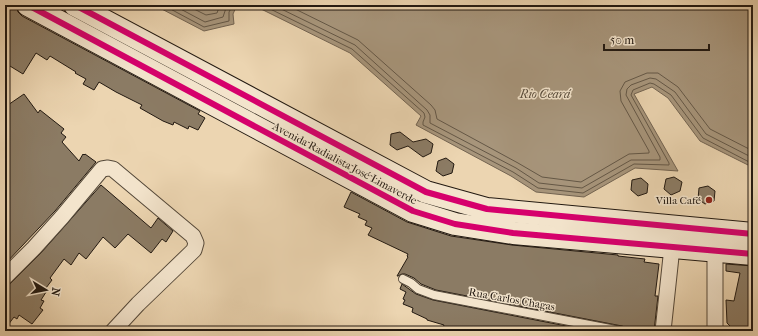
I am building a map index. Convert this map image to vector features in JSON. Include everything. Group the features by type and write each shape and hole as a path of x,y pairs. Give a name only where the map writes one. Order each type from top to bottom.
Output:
{"main road":[{"name":"Avenida Radialista José Limaverde","path":"28,5 413,210 455,224 513,233 673,237 753,234"},
{"name":"Avenida Radialista José Limaverde","path":"75,5 426,192 487,209 673,237 715,251 753,254"},
{"path":"174,82 185,64"},
{"path":"203,98 214,79"}],"street":[{"path":"5,277 62,217 102,169 113,169 193,236 196,243 194,250 112,331"},
{"path":"663,331 673,237"},
{"path":"714,331 715,251"}],"lane":[{"name":"Rua Carlos Chagas","path":"403,279 418,289 434,295 622,331"}],"water":[{"path":"154,5 237,5 233,14 234,24 204,31"},
{"name":"Rio Ceará","path":"253,5 753,5 753,169 748,165 700,141 668,98 652,87 634,94 678,171 635,168 584,197 536,192 511,176 416,125 421,116 350,53"}],"building":[{"path":"9,5 16,6 18,12 22,16 200,111 198,114 205,118 198,130 189,126 188,129 174,122 173,125 163,121 140,108 142,105 99,82 94,90 83,84 86,79 50,56 47,60 36,53 23,74 5,63 5,9"},
{"path":"24,94 38,113 40,110 64,129 61,133 66,137 62,142 79,161 83,154 85,154 96,162 55,211 5,264 5,107"},
{"path":"400,132 413,142 426,139 433,144 431,153 423,157 408,146 397,150 390,145 391,134"},
{"path":"446,158 454,164 452,173 443,176 436,171 438,161"},
{"path":"674,177 682,182 680,191 671,195 664,189 666,179"},
{"path":"641,178 648,184 647,193 638,196 631,190 632,180"},
{"path":"101,185 151,228 158,218 173,231 166,242 162,239 151,253 128,234 115,248 103,237 86,259 79,253 71,265 64,259 50,278 52,280 46,288 48,289 41,300 44,301 40,308 43,310 32,324 19,315 17,319 14,317 5,329 5,286 11,283 40,254"},
{"path":"708,186 715,191 714,201 705,204 698,199 699,188"},
{"path":"351,192 407,222 451,236 512,245 618,255 645,259 644,262 659,264 655,296 658,296 654,331 626,331 625,327 622,326 436,290 421,284 414,278 405,274 397,276 408,257 408,254 368,235 372,228 365,225 367,221 358,217 360,214 344,207"},
{"path":"726,264 753,266 753,329 731,327 727,323 726,300 734,301 740,273 726,271"},
{"path":"402,284 416,294 433,300 592,331 442,331 444,325 427,320 412,312 413,308 403,304 405,300 403,299 406,292 400,289"}],"cycle path":[{"path":"28,5 413,211 455,224 513,233 753,254"},
{"path":"75,5 426,192 487,209 753,234"}],"place":[{"name":"Villa Café","path":"709,200"}]}
